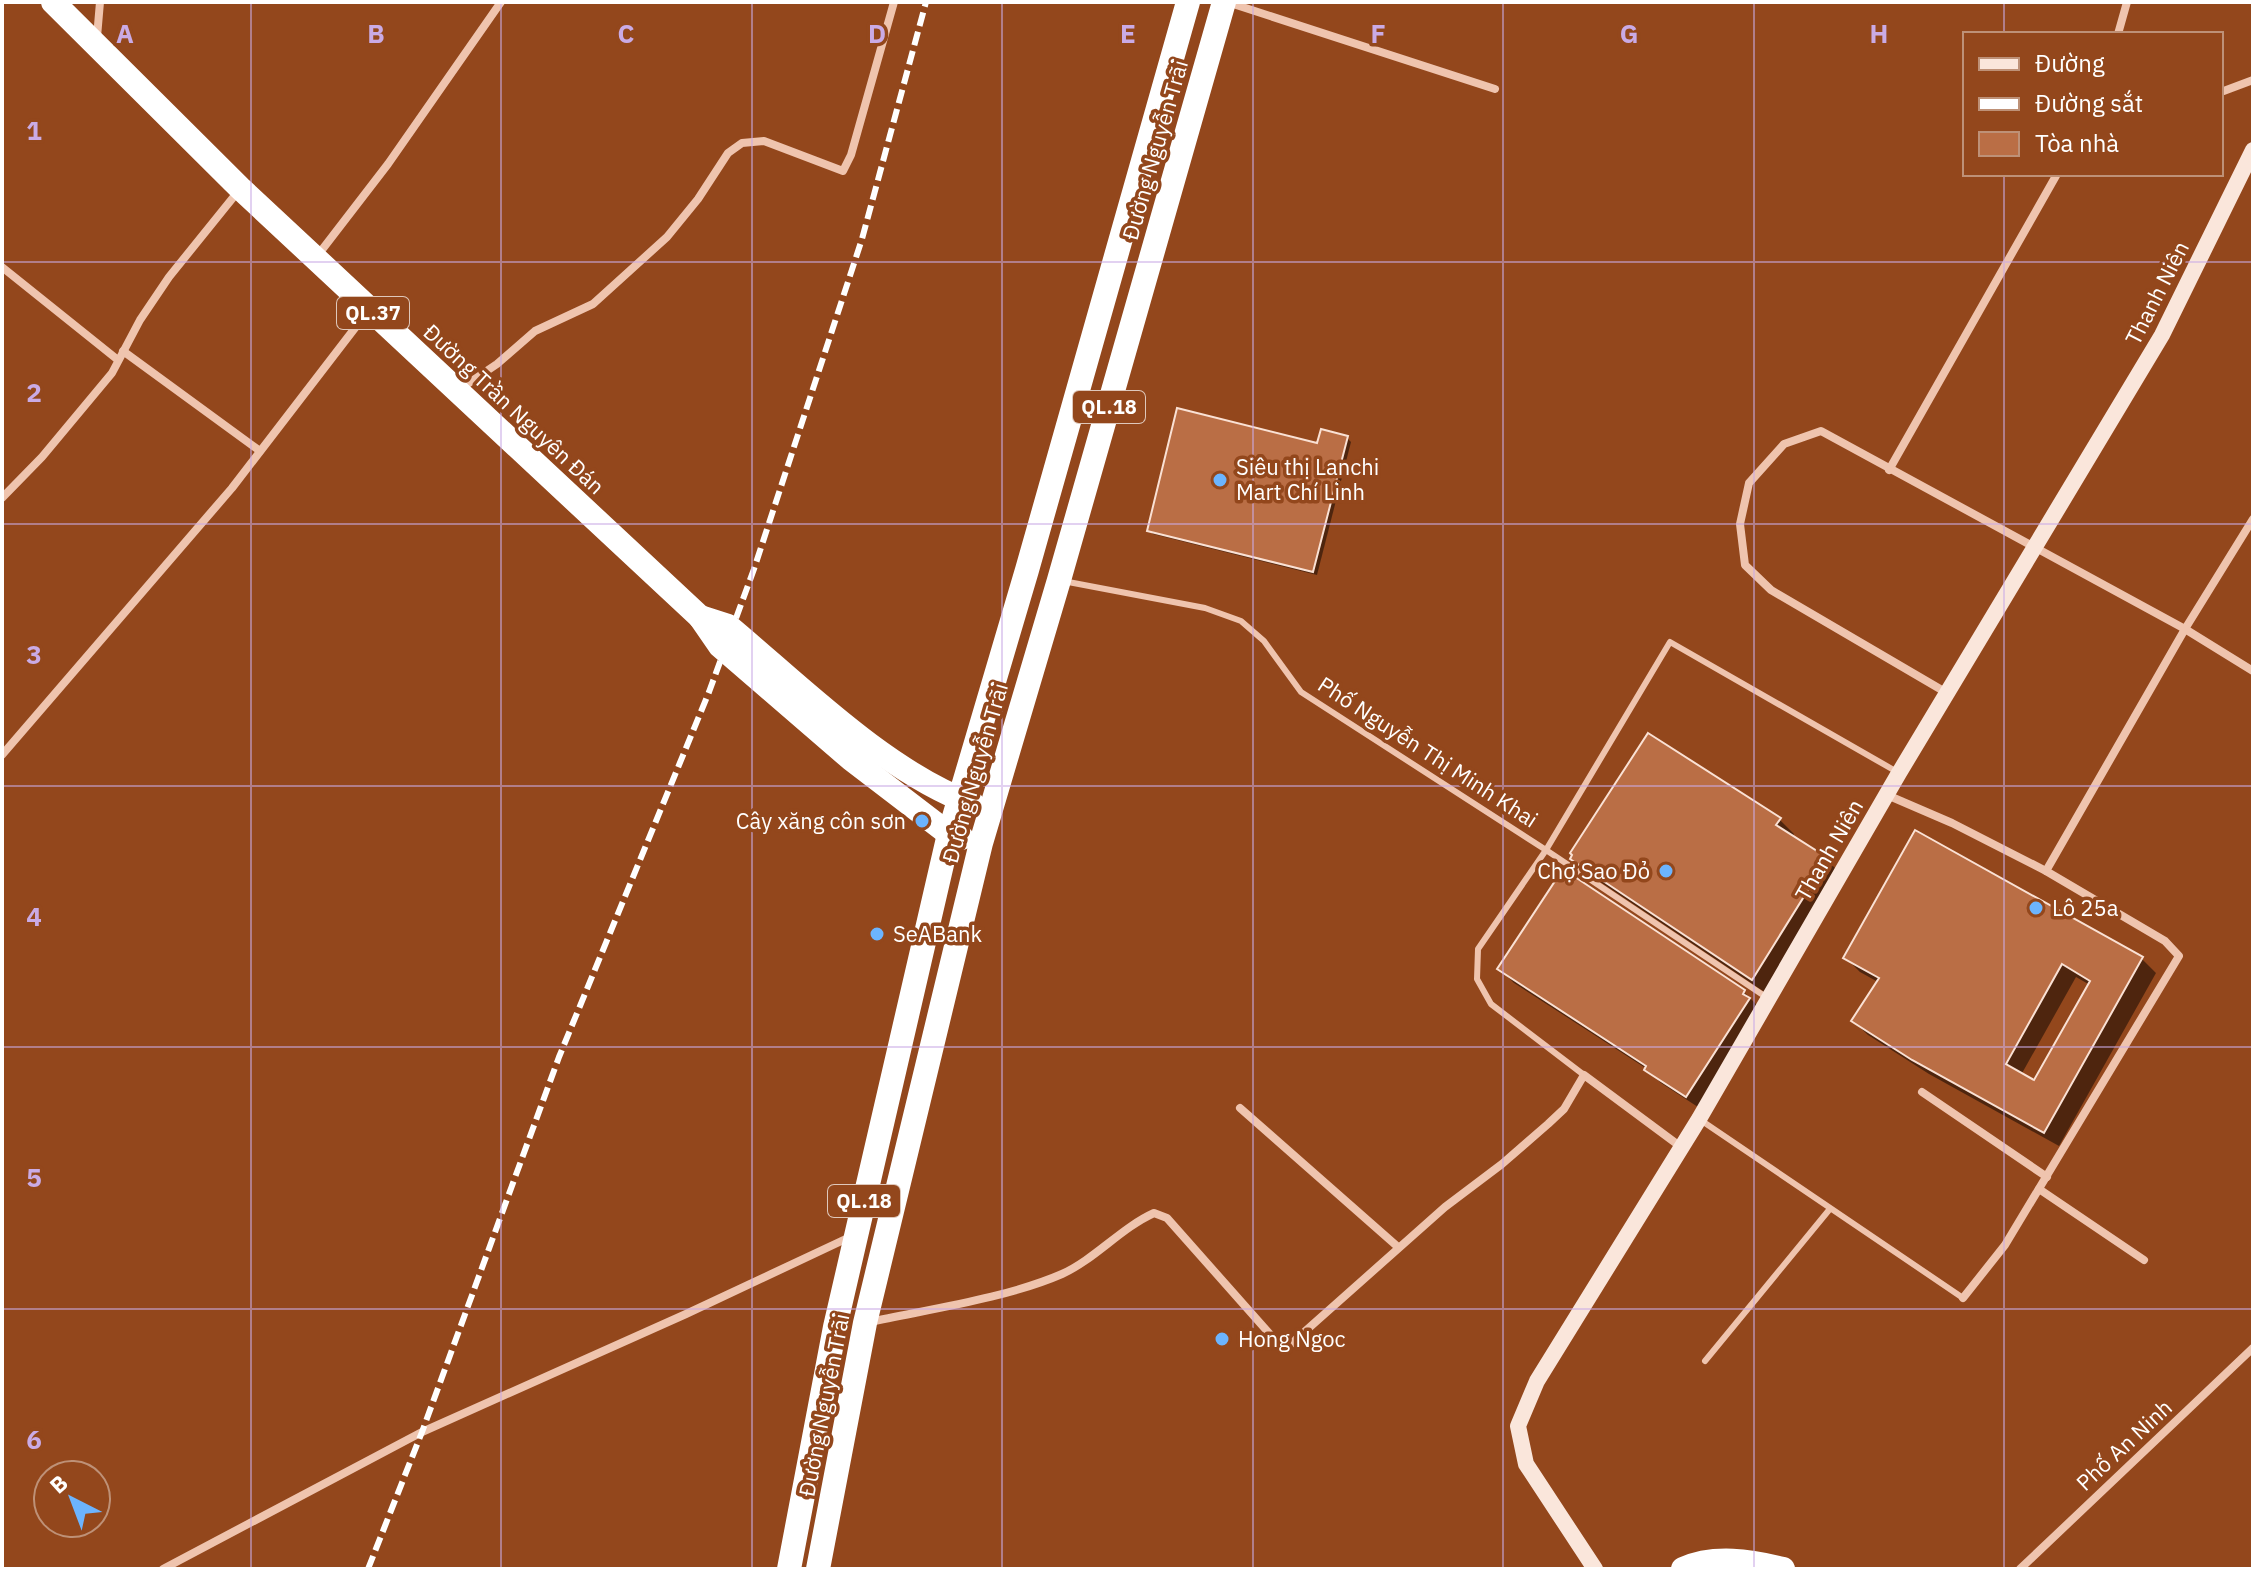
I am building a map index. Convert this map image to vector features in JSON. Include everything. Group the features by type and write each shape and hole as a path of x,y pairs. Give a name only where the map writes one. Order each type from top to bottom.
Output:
{"highway":[{"name":"Đường Trần Nguyên Đán","path":"53,2 240,188 700,617 720,646 851,759 949,834 981,843"},
{"name":"Đường Nguyễn Trãi","path":"789,1569 835,1327 949,834 1188,2"},
{"name":"Đường Nguyễn Trãi","path":"818,1569 865,1323 981,843 1225,2"},
{"path":"1027,570 1059,580"},
{"name":"Đường Trần Nguyên Đán","path":"700,617 728,626 862,738 917,776 959,799 990,810"},
{"path":"835,1327 865,1323"},
{"path":"1683,1569 1694,1564 1735,1560 1783,1569"}],"street":[{"path":"96,46 100,2"},
{"path":"315,259 388,164 501,2"},
{"path":"456,391 497,364 535,331 593,304 667,237 698,199 728,153 742,143 764,141 843,171 851,155 894,2"},
{"path":"1225,2 1495,89"},
{"path":"2119,32 2127,2"},
{"path":"2223,91 2253,80"},
{"name":"Thanh Niên","path":"1595,1569 1526,1464 1518,1426 1537,1381 1699,1119 1899,773 2162,335 2253,150"},
{"path":"1889,470 2056,176"},
{"path":"2,498 42,457 112,373 140,320 169,277 240,188"},
{"path":"2,267 118,360"},
{"path":"2,755 232,488 369,310"},
{"path":"123,351 260,451"},
{"path":"1947,693 1771,590 1745,565 1740,524 1749,483 1784,444 1821,431 2185,629 2253,671"},
{"path":"2046,871 2185,629 2253,519"},
{"path":"1887,795 1952,823 2046,871 2165,941 2179,956 2005,1245 1963,1298"},
{"path":"865,1323 1033,1285 1066,1273 1138,1220 1154,1213 1167,1218 1284,1350 1398,1247 1502,1164 1564,1109 1584,1075 1681,1148"},
{"path":"1922,1092 2047,1177"},
{"path":"1240,1108 1398,1247"},
{"path":"2039,1189 2144,1260"},
{"path":"163,1569 422,1432 856,1234"},
{"name":"Phố An Ninh","path":"2020,1569 2253,1348"}],"lane":[{"name":"Phố Nguyễn Thị Minh Khai","path":"1059,580 1205,608 1241,621 1264,641 1301,692 1546,850 1768,999"},
{"path":"1584,1075 1491,1004 1477,979 1478,949 1546,850 1670,642 1899,773"},
{"path":"1699,1119 1963,1298"},
{"path":"1705,1361 1829,1210"}],"building":[{"name":"Siêu thị Lanchi Mart Chí Linh","path":"1177,408 1317,443 1321,429 1348,436 1313,572 1147,531"},
{"path":"1648,733 1781,818 1776,825 1828,858 1752,980 1570,859 1570,853"},
{"path":"1915,830 2143,957 2044,1133 1912,1060 1851,1021 1879,978 1843,958","holes":["2062,964 2090,981 2034,1080 2006,1064"]},
{"path":"1563,869 1745,990 1743,994 1750,998 1686,1097 1644,1070 1646,1066 1497,969"}],"railway":[{"path":"368,1569 422,1432 559,1057 709,692 754,569 862,239 926,2"}],"place":[{"name":"Siêu thị Lanchi Mart Chí Linh","path":"1220,480"},
{"name":"Cây xăng côn sơn","path":"922,821"},
{"name":"Chợ Sao Đỏ","path":"1666,871"},
{"name":"Lô 25a","path":"2036,908"},
{"name":"SeABank","path":"877,934"},
{"name":"Hong Ngoc","path":"1222,1339"}]}
